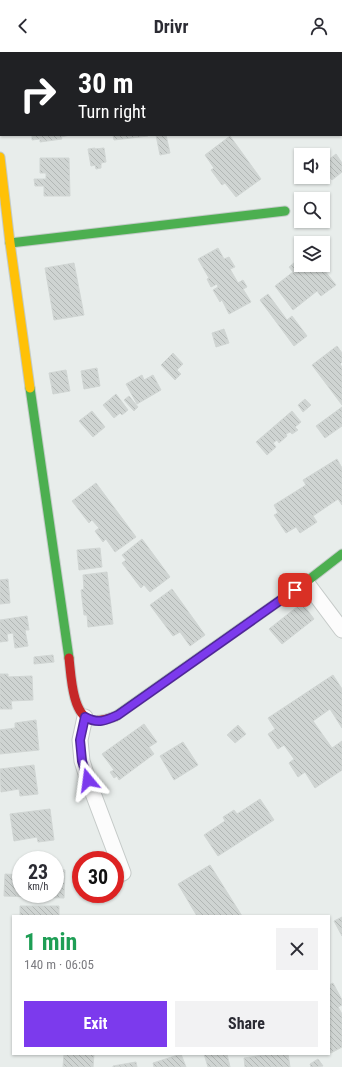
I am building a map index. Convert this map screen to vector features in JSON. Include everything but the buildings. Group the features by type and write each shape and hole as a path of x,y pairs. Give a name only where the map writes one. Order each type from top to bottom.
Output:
{"street":[{"path":"0,157 10,243 73,690 80,710 85,717 93,722 104,721 118,715 306,582 342,554"},
{"path":"10,243 286,211"},
{"path":"306,582 342,630"},
{"path":"85,717 80,740 82,761 115,851"}],"traffic: fast":[{"path":"10,243 285,211"},
{"path":"30,388 69,658"},
{"path":"116,716 306,582 342,554"}],"traffic: slow":[{"path":"0,157 30,388"}],"traffic: jam":[{"path":"69,658 76,702 85,717 97,721 116,716"}],"route":[{"path":"88,780 82,761 80,740 85,717 93,722 104,721 118,715 295,590"}]}
